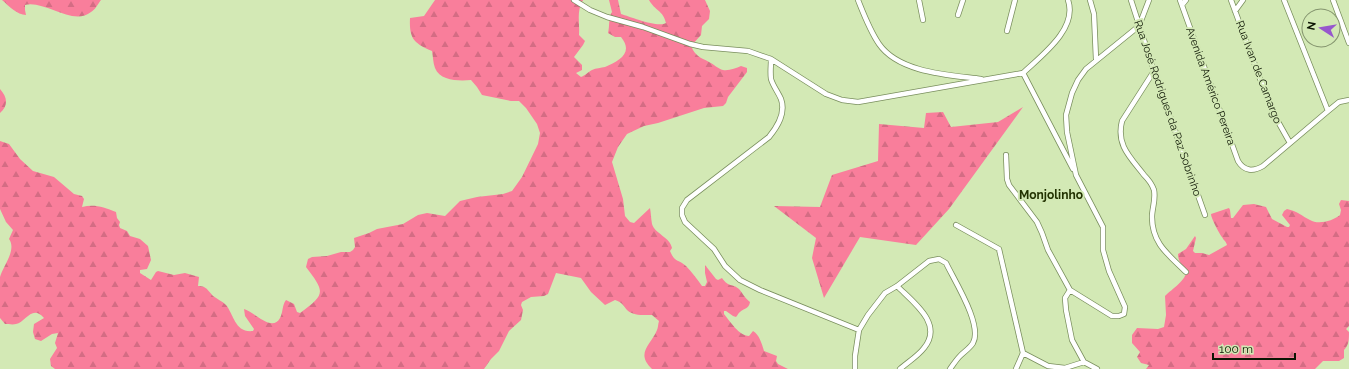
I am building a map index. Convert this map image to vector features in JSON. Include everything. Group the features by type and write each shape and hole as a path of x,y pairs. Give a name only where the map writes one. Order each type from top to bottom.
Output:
{"street":[{"path":"574,0 590,10 607,17 643,27 690,44 703,47 757,53 771,59 826,94 834,98 850,102 874,100 941,86 987,80 1023,73 1053,45 1065,28 1070,11 1068,0"},
{"path":"858,0 874,36 886,52 896,59 915,68 928,71 987,80"},
{"path":"919,0 923,20"},
{"path":"958,15 963,0"},
{"path":"1007,30 1015,0"},
{"path":"1090,0 1094,14 1096,60"},
{"name":"Rua José Rodrigues da Paz Sobrinho","path":"1131,0 1154,71 1205,215"},
{"path":"1076,175 1067,132 1066,115 1067,107 1072,94 1078,80 1086,69 1139,26 1149,0"},
{"name":"Avenida Américo Pereira","path":"1180,0 1241,166 1246,169 1253,170 1263,166 1290,143"},
{"path":"1182,5 1186,0"},
{"name":"Rua Ivan de Camargo","path":"1231,0 1270,105 1290,143"},
{"path":"1236,11 1243,0"},
{"path":"1284,0 1328,111"},
{"path":"1333,0 1349,43"},
{"path":"771,59 772,80 781,99 782,107 782,113 778,125 770,137 687,200 682,208 682,215 685,222 714,249 725,266 740,280 760,290 859,330"},
{"path":"1154,71 1122,121 1120,128 1121,138 1128,155 1147,178 1154,191 1155,200 1152,216 1153,234 1164,251 1186,272"},
{"path":"1006,155 1007,179 1009,185 1037,222 1048,250 1070,290 1112,316 1124,314 1125,307 1109,272 1103,250 1103,227 1023,73"},
{"path":"1290,143 1339,102 1349,100"},
{"path":"956,225 998,250 1023,353 1016,369"},
{"path":"855,369 855,356 859,330 868,315 885,293 929,262 938,259 946,263 971,313 975,327 975,335 972,343 950,369"},
{"path":"897,286 926,316 930,326 929,341 923,349 900,369"},
{"path":"1070,290 1065,298 1072,340 1084,362 1097,369"},
{"path":"1023,353 1048,366 1065,368 1084,362"}],"green space":[{"path":"2,0 101,0 92,11 84,16 76,17 33,4 25,5 26,15 23,15 13,10"},
{"path":"435,0 583,0 579,13 579,35 585,41 574,57 582,65 582,70 576,73 581,77 592,70 605,67 615,62 623,56 625,52 625,43 621,37 615,37 608,33 612,12 609,0 618,0 621,14 651,23 662,24 666,23 663,15 649,0 705,0 710,11 709,19 702,26 701,35 691,46 693,50 698,56 721,69 730,70 741,66 747,68 747,72 723,106 704,108 644,126 627,134 618,147 612,162 623,199 625,216 630,222 634,223 650,208 652,224 656,230 671,244 672,248 670,251 673,257 686,266 702,286 705,286 707,282 705,265 716,279 718,280 722,278 727,283 739,289 750,302 749,306 739,312 736,317 726,311 724,311 724,314 742,334 749,336 753,331 755,332 764,351 777,356 776,361 778,364 788,369 652,369 647,363 645,354 646,349 657,330 659,321 652,315 639,315 629,312 621,303 615,300 605,305 591,292 581,278 556,273 548,294 544,296 531,297 522,302 521,305 523,310 521,320 509,331 499,351 484,369 55,369 51,366 50,359 57,348 55,343 58,333 52,334 41,341 35,339 33,332 34,324 44,318 40,314 33,313 20,323 16,324 5,324 0,318 0,277 9,258 11,243 9,239 13,230 6,222 0,209 0,141 9,144 20,159 33,171 54,177 74,194 82,196 84,199 82,207 99,206 116,212 117,218 120,222 120,228 127,231 130,236 140,239 148,246 151,260 147,269 140,270 140,273 151,280 158,271 174,275 185,273 199,277 198,286 202,286 213,296 223,302 239,326 247,331 253,331 254,329 245,316 244,309 262,320 272,323 277,322 280,318 286,300 294,304 297,312 300,313 315,301 320,292 317,282 306,267 308,259 341,252 350,252 355,247 354,238 377,229 403,224 418,215 427,213 445,216 460,201 477,197 503,194 512,191 522,177 538,144 540,133 537,124 519,101 511,101 482,95 471,80 445,78 437,72 434,66 432,51 417,43 410,31 410,18 424,16"},
{"path":"0,89 4,95 6,104 0,113"},
{"path":"1023,107 949,209 916,245 860,237 824,298 812,258 816,238 774,206 820,207 832,175 878,161 879,124 924,128 926,113 943,112 951,127 998,122"},
{"path":"1341,200 1349,201 1349,326 1346,329 1349,332 1349,337 1348,344 1344,350 1344,358 1339,361 1323,361 1315,369 1146,369 1149,365 1141,363 1137,357 1140,352 1132,343 1132,335 1137,328 1158,329 1164,327 1166,315 1165,296 1182,281 1185,277 1187,269 1180,263 1178,254 1186,249 1195,236 1196,238 1193,251 1195,253 1209,255 1227,245 1215,226 1211,214 1229,208 1231,218 1233,218 1243,205 1254,204 1266,207 1272,219 1289,227 1290,225 1282,215 1287,209 1297,212 1313,221 1325,222 1340,215 1341,210 1339,204"}],"district":[{"name":"Monjolinho","path":"1051,195"}]}
